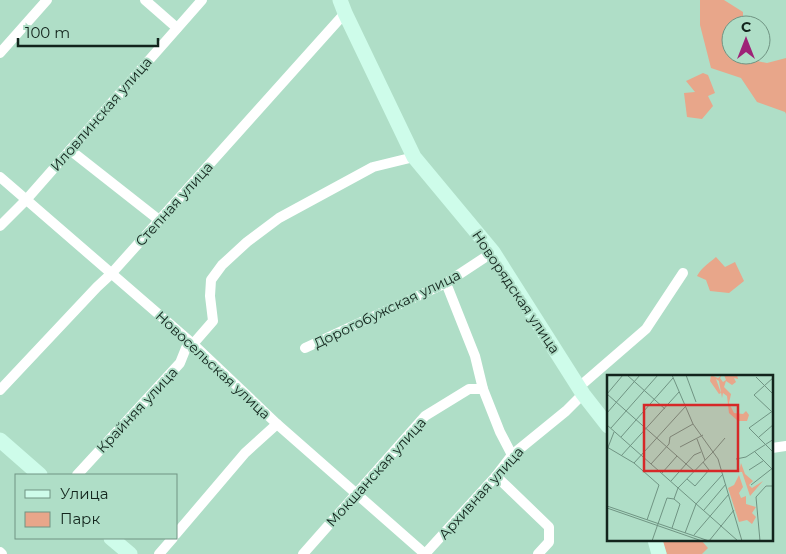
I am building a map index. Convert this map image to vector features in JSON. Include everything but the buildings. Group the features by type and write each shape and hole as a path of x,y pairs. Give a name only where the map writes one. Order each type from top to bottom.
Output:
{"street":[{"path":"0,53 47,0"},
{"path":"145,0 177,28"},
{"name":"Иловлинская улица","path":"0,226 26,200 202,0"},
{"name":"Новорядская улица","path":"342,7 414,157 493,252 581,390 607,425"},
{"name":"Степная улица","path":"0,390 111,274 342,7"},
{"path":"70,150 159,220"},
{"name":"Крайняя улица","path":"78,474 180,363 186,348 193,344 213,321 210,296 211,280 222,265 247,242 279,218 373,167 414,157"},
{"name":"Новосельская улица","path":"0,177 193,344 277,424 425,554"},
{"name":"Дорогобужская улица","path":"305,348 446,283 493,252"},
{"name":"Архивная улица","path":"425,554 496,476 512,454 566,411 581,390 646,328 683,273"},
{"path":"446,283 475,356 483,390 500,432 512,454"},
{"name":"Мокшанская улица","path":"303,554 425,416 469,390 483,390"},
{"path":"178,532 245,453 277,424"},
{"path":"0,440 39,474"},
{"path":"496,476 549,527 549,542 538,554"},
{"path":"112,539 130,554"},
{"path":"159,554 172,539"}],"green space":[{"path":"700,0 724,0 743,12 743,15 721,15 721,65 771,65 771,62 786,58 786,114 757,102 741,78 711,68 700,25"},
{"path":"703,73 708,75 715,93 708,96 713,106 702,119 687,117 684,93 695,92 686,81"},
{"path":"716,257 725,267 735,262 744,281 729,293 710,291 706,280 697,276"},
{"path":"663,542 703,542 708,548 702,554 667,554"}]}
